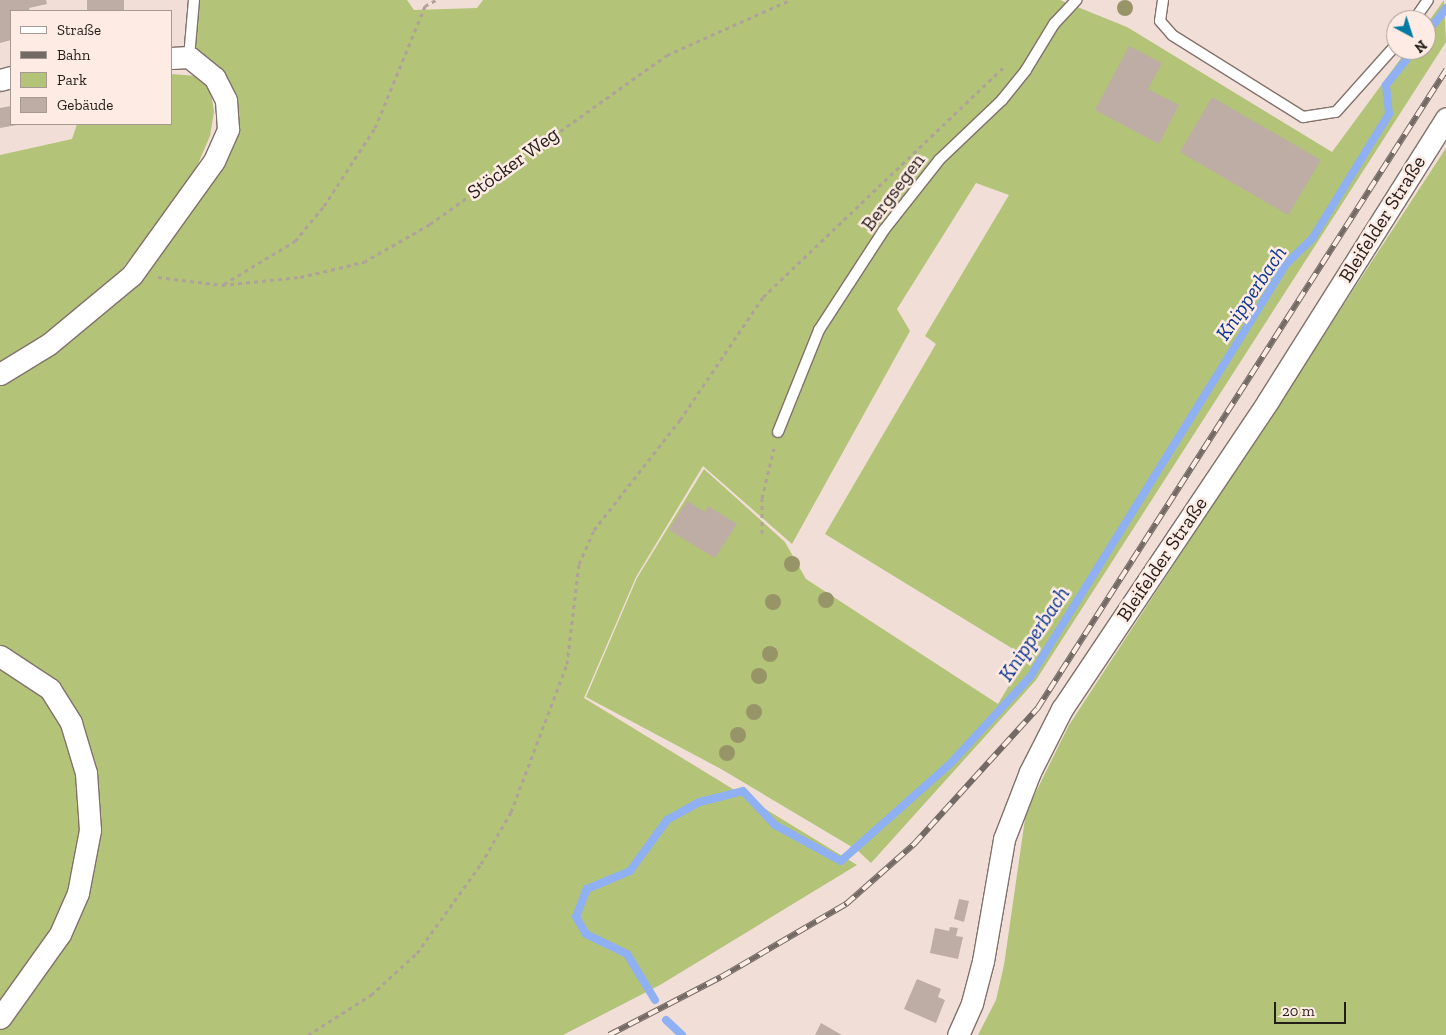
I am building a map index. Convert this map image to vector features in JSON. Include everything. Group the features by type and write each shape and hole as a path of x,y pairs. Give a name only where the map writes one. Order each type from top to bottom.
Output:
{"street":[{"path":"0,374 49,344 132,275 198,186 228,129 226,100 215,78 180,57"},
{"name":"Bleifelder Straße","path":"958,1035 972,1003 983,961 1004,839 1030,772 1062,709 1268,401 1446,118"},
{"path":"0,656 50,689 71,723 86,773 90,830 78,893 60,934 0,1018"}],"lane":[{"path":"180,57 194,0"},
{"name":"Bergsegen","path":"778,432 819,330 884,230 939,160 1002,100 1026,70 1054,24 1076,0"},
{"path":"1163,0 1160,21 1172,35 1303,118 1336,112 1386,56"}],"path":[{"path":"222,285 295,241 324,206 375,128 425,6 436,0"},
{"name":"Stöcker Weg","path":"132,275 222,285 300,277 364,262 430,224 667,55 790,0"},
{"path":"308,1035 371,995 417,953 481,864 511,812 567,664 579,564 594,530 680,420 763,297 974,92 1010,62"},
{"path":"762,533 762,498 778,432"}],"green space":[{"path":"198,0 407,0 414,10 477,8 483,0 1060,0 1127,27 1332,152 1400,60 1434,60 1036,680 871,863 857,850 721,769 586,697 637,578 704,469 785,542 806,579 998,704 1026,657 825,534 936,344 925,336 1009,195 976,183 897,309 910,331 792,544 703,466 636,577 584,698 857,865 660,985 563,1035 0,1035 0,1028 18,1007 88,893 97,856 98,812 86,737 0,649 0,383 144,276 237,111 195,54"},
{"path":"1444,0 1446,42 1436,58 1436,11"},
{"path":"172,74 197,76 211,92 214,112 210,136 191,180 118,274 47,334 0,362 0,155 72,139 77,125 172,125"},
{"path":"1446,148 1446,1035 978,1035 996,1000 1004,965 1026,812 1069,725"},
{"path":"0,664 49,701 77,757 81,856 54,928 0,1003"}],"building":[{"path":"0,0 46,0 47,4 29,8 30,10 10,10 10,40 0,43"},
{"path":"87,0 124,0 124,10 87,10"},
{"path":"1129,46 1162,63 1148,89 1179,105 1159,144 1095,110"},
{"path":"1212,97 1321,160 1288,215 1180,152"},
{"path":"10,106 10,125 17,125 0,128 0,108"},
{"path":"687,501 705,512 708,506 737,524 715,558 669,530"},
{"path":"959,899 969,901 964,922 954,919"},
{"path":"950,927 958,928 956,936 963,937 958,959 930,953 935,928 949,931"},
{"path":"917,979 941,989 938,997 945,1000 936,1023 904,1009"},
{"path":"821,1023 842,1035 815,1035"}],"waterway":[{"name":"Knipperbach","path":"1436,21 1446,8"},
{"name":"Knipperbach","path":"655,1000 627,954 586,934 576,917 587,889 630,871 667,820 700,802 743,791 775,825 841,861 951,763 1030,677 1287,263 1312,239 1389,114 1386,85 1406,60"},
{"name":"Knipperbach","path":"666,1020 682,1035"}],"railway":[{"path":"609,1035 721,977 846,904 914,844 1037,709 1446,70"}]}
